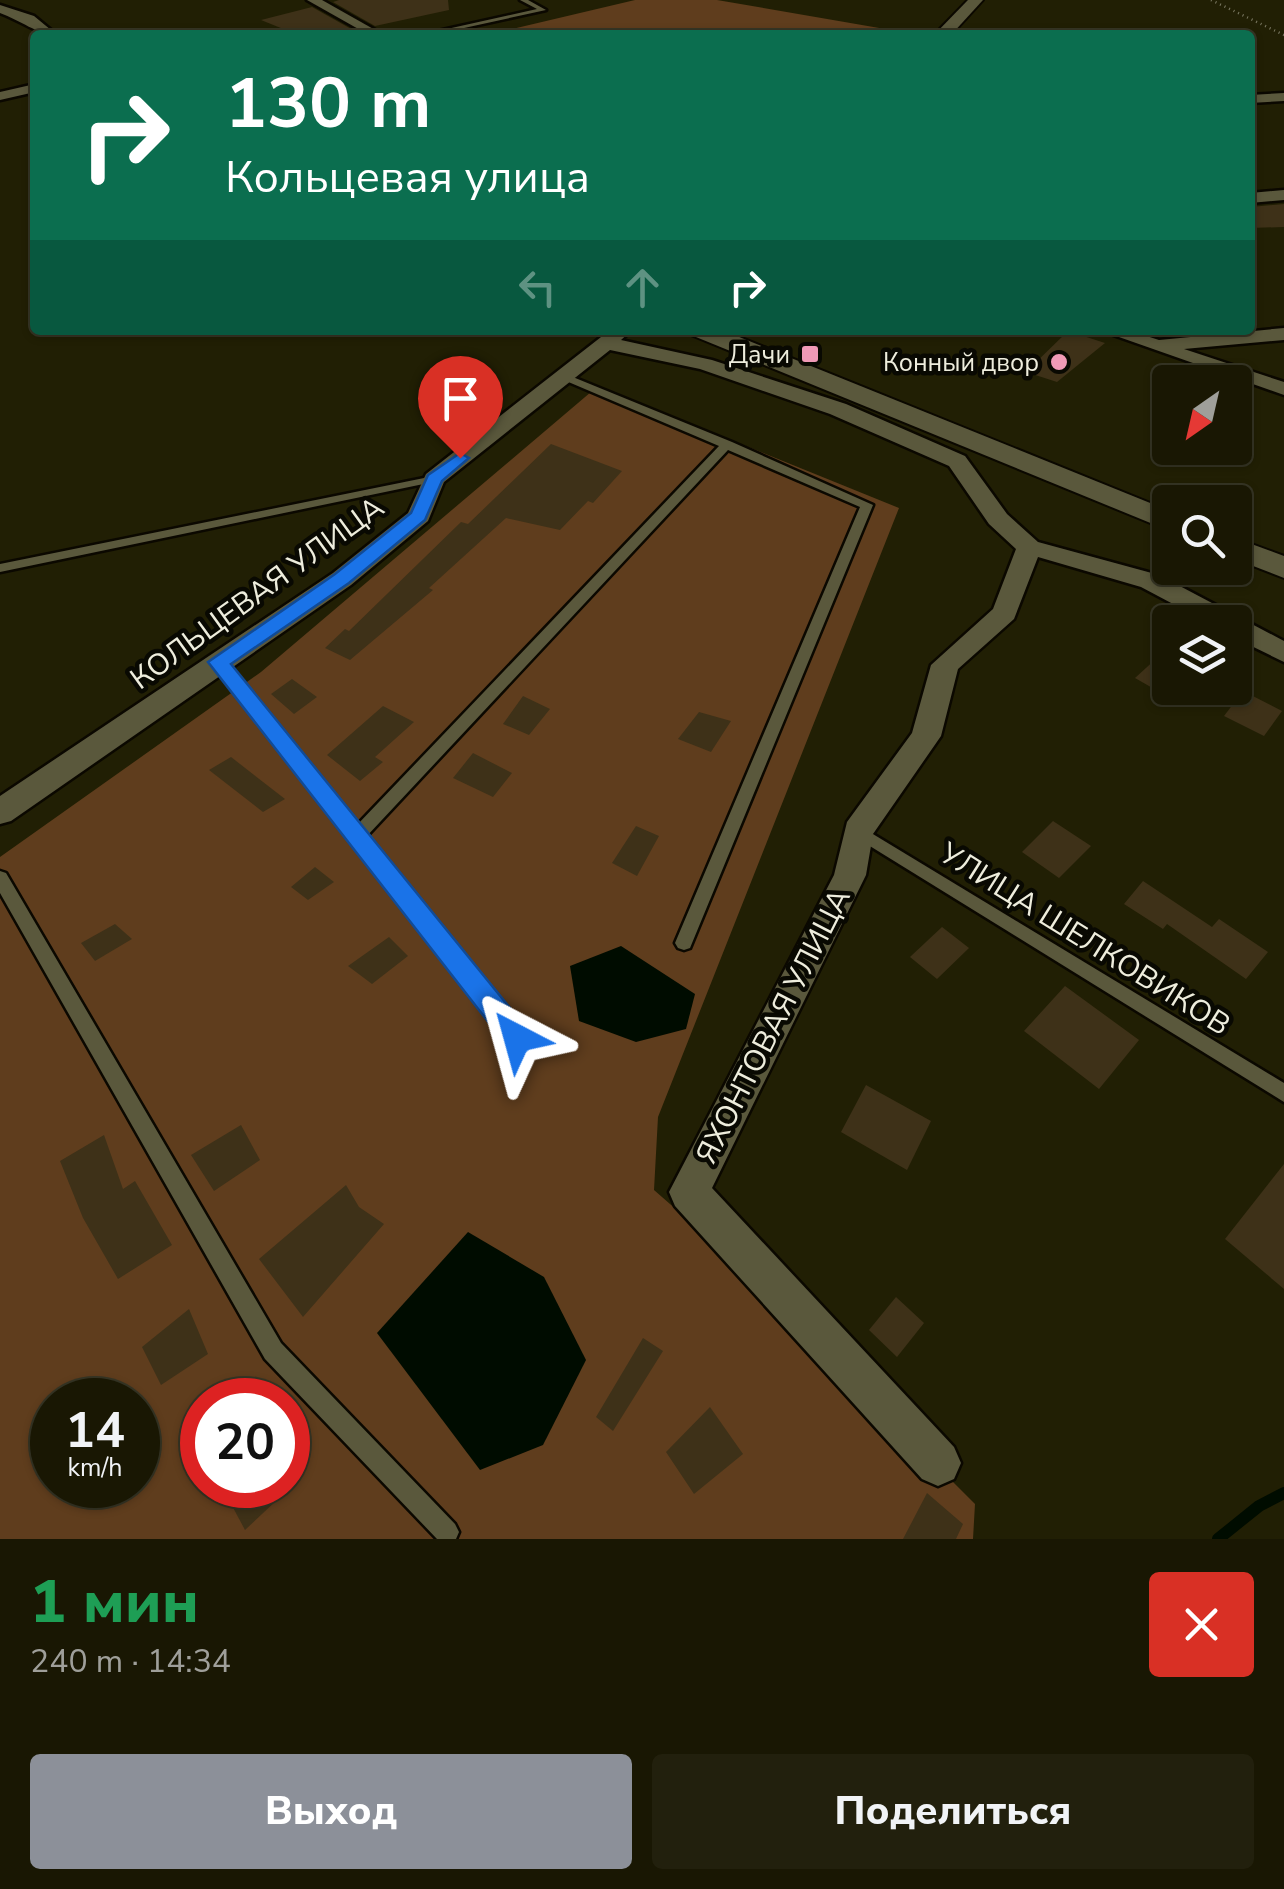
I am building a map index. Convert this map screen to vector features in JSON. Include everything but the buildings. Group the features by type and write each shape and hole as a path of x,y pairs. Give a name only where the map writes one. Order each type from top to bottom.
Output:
{"street":[{"path":"0,8 29,0"},
{"path":"313,0 369,30"},
{"path":"947,30 976,0"},
{"path":"0,8 30,18 45,30"},
{"path":"0,96 30,89"},
{"path":"1255,100 1284,97"},
{"path":"1255,198 1284,196"},
{"path":"1154,345 1284,334"},
{"path":"712,335 1152,515"},
{"path":"1124,335 1284,389"},
{"path":"614,336 838,409 957,460 998,519 1029,547 1150,581 1195,605"},
{"name":"КОЛЬЦЕВАЯ УЛИЦА","path":"0,812 342,578 419,516 434,479 614,336"},
{"name":"ЯХОНТОВАЯ УЛИЦА","path":"938,1462 689,1192 850,875 858,831 926,736 945,665 1004,613 1029,547"},
{"path":"1252,555 1284,568"},
{"path":"1252,636 1284,654"}],"lane":[{"path":"446,30 543,10 523,0"},
{"path":"563,376 867,505 684,943"},
{"path":"357,836 728,444"},
{"path":"0,568 434,479"},
{"path":"219,662 517,1038"},
{"name":"УЛИЦА ШЕЛКОВИКОВ","path":"858,831 1284,1093"},
{"path":"0,878 273,1350 447,1532"}],"path":[{"path":"1211,0 1284,35"}],"shaded area":[{"path":"635,0 717,0 891,30 508,30"},
{"path":"598,386 899,508 658,1117 654,1190 710,1239 975,1504 973,1539 0,1539 0,857 261,672"},
{"path":"621,946 695,994 686,1029 636,1042 579,1021 570,966"},
{"path":"468,1232 544,1277 586,1360 543,1445 480,1470 377,1333"}],"waterway":[{"path":"1218,1539 1259,1506 1284,1493"}],"place":[{"name":"Дачи","path":"810,354"},
{"name":"Конный двор","path":"1059,362"}],"route":[{"path":"460,458 434,479 430,497 419,516 342,578 219,662 517,1038"}]}
